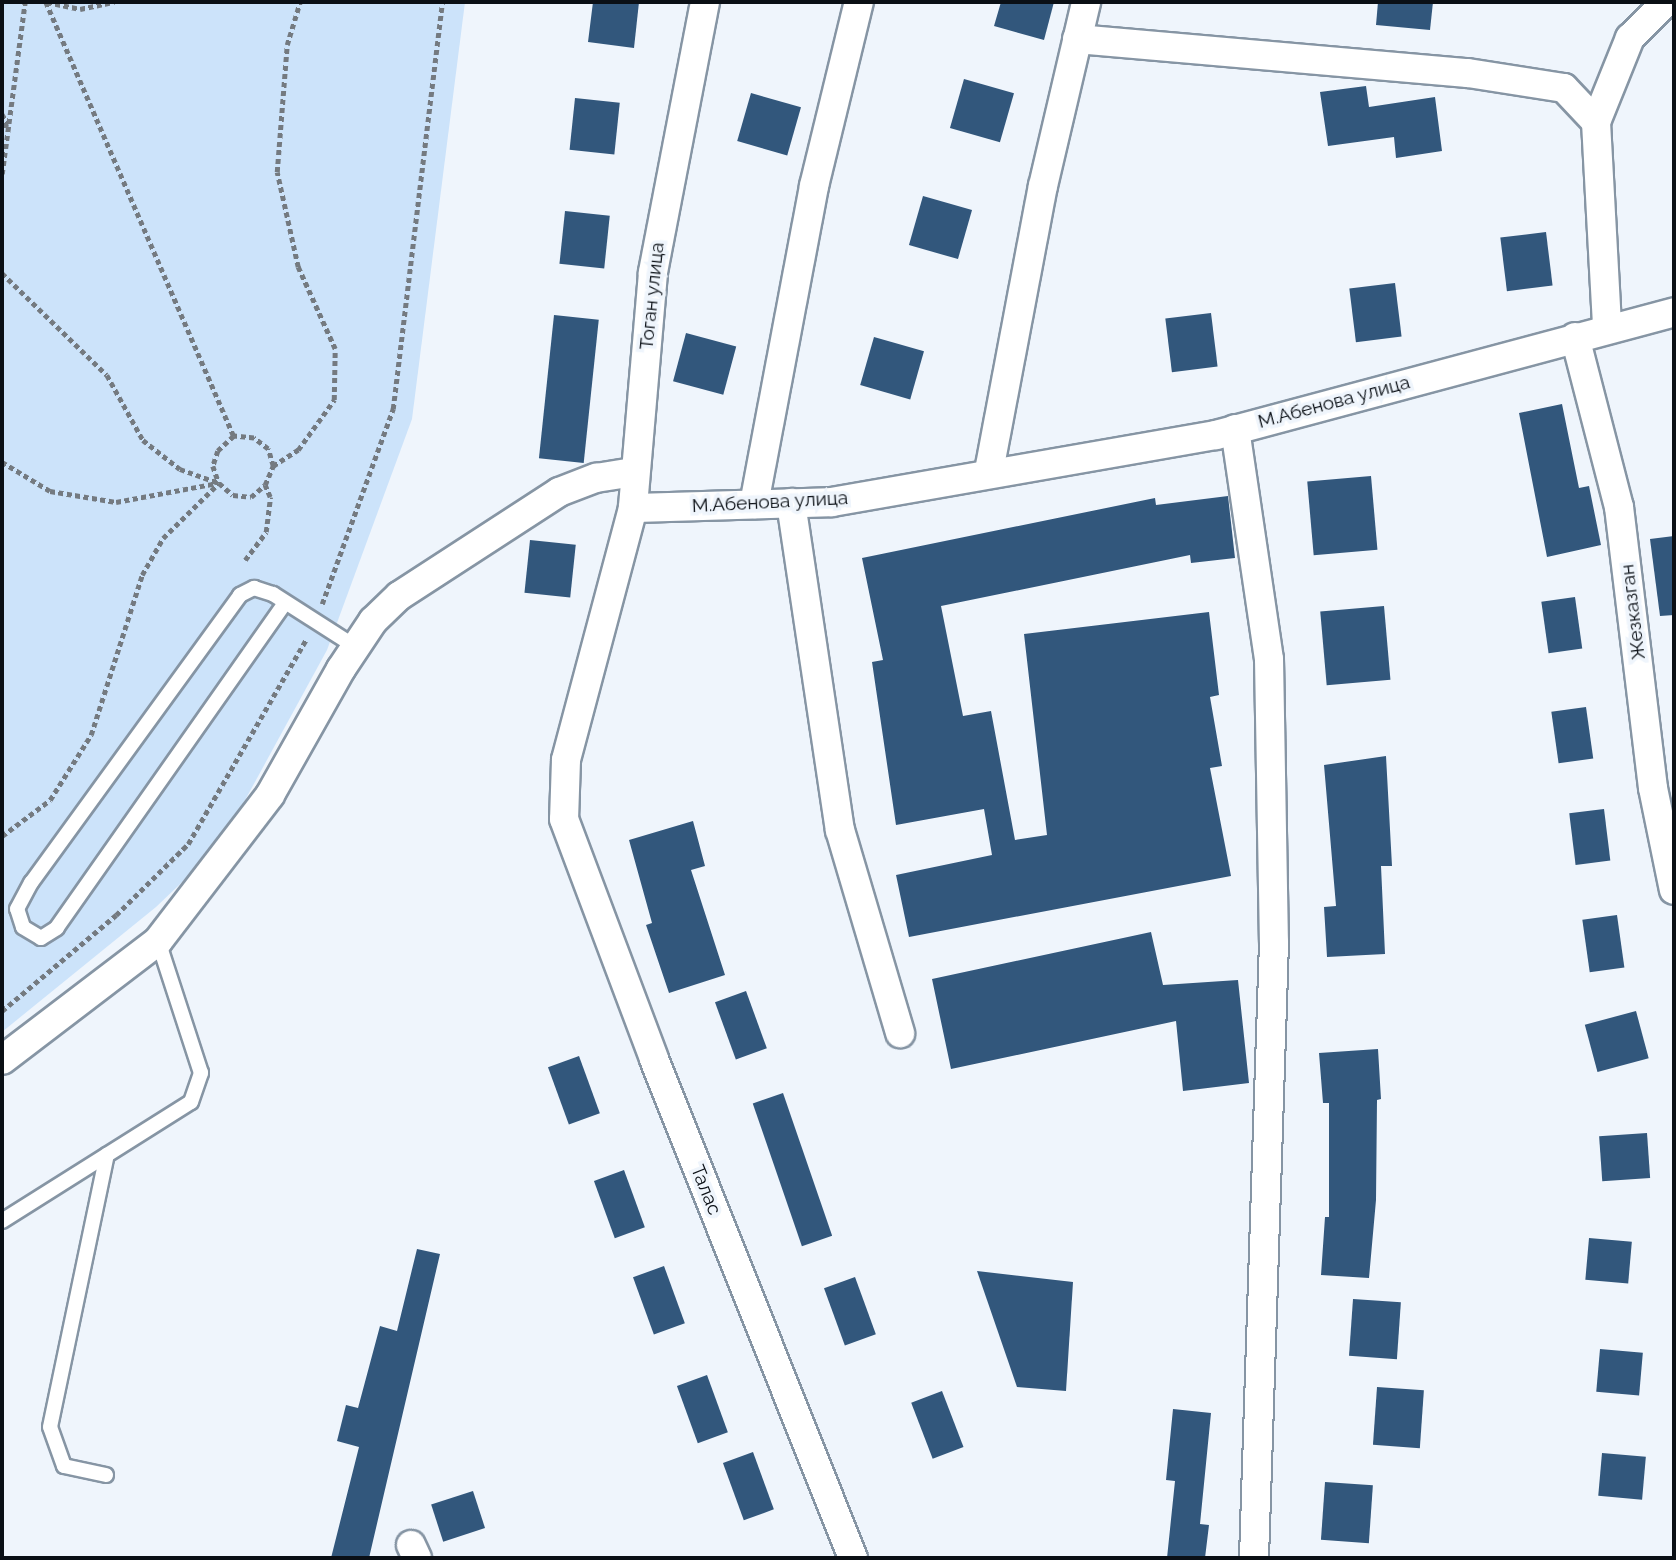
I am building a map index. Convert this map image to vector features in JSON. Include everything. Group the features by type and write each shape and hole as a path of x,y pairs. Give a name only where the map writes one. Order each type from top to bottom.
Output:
{"street":[{"name":"Тоган улица","path":"564,819 566,760 633,508 653,273 705,2"},
{"path":"754,504 814,186 859,2"},
{"path":"989,471 1043,186 1086,2"},
{"path":"1608,328 1596,122 1630,38 1666,2"},
{"path":"1077,39 1468,73 1564,88 1596,122"},
{"name":"М.Абенова улица","path":"633,508 832,502 989,471 1235,429 1674,312"},
{"name":"Жезказган","path":"1574,337 1619,507 1653,788 1674,890"},
{"path":"1235,429 1269,659 1273,915 1254,1558"},
{"path":"2,1060 158,941 270,794 356,647 399,596 497,529 559,492 596,478 635,472"},
{"path":"791,503 840,830 900,1033"},
{"name":"Талас","path":"564,819 654,1059 853,1558"}],"lane":[{"path":"285,603 57,928 41,938 23,927 17,909 31,883 240,595 254,588 285,603 356,647"},
{"path":"2,1221 191,1102 201,1073 158,941"},
{"path":"106,1475 64,1466 50,1427 107,1155"}],"path":[{"path":"2,174 25,2"},
{"path":"46,2 80,9 114,2"},
{"path":"46,2 234,436"},
{"path":"2,273 107,375 143,440 180,469 219,483 233,495 251,497 265,485 273,466 298,450 334,400 335,349 298,267 277,172 287,45 300,2"},
{"path":"2,1010 116,915 188,844 315,621 393,409 442,2"},
{"path":"2,114 8,124"},
{"path":"2,127 8,124"},
{"path":"219,483 213,466 218,451 234,436 254,438 268,449 273,466"},
{"path":"2,462 50,491 116,502 219,483"},
{"path":"2,836 50,800 91,735 142,575 163,538 219,483"},
{"path":"246,560 266,532 270,497 265,485"}],"shaded area":[{"path":"2,2 465,2 412,419 327,650 220,846 156,907 2,1032"}],"building":[{"path":"593,2 639,2 634,48 588,42"},
{"path":"1001,2 1054,2 1044,40 994,26"},
{"path":"1378,2 1433,2 1430,30 1376,25"},
{"path":"964,79 1014,93 1000,142 950,128"},
{"path":"1366,86 1369,107 1435,97 1442,151 1396,158 1394,137 1328,146 1320,92"},
{"path":"751,93 801,107 787,155 737,141"},
{"path":"575,98 620,103 614,154 570,150"},
{"path":"923,196 972,210 958,259 909,245"},
{"path":"565,211 610,216 604,268 559,264"},
{"path":"1546,232 1553,286 1507,291 1500,238"},
{"path":"1395,283 1402,337 1356,342 1349,289"},
{"path":"1211,313 1218,367 1172,372 1165,319"},
{"path":"554,315 599,320 584,463 539,458"},
{"path":"686,333 736,346 723,395 673,381"},
{"path":"874,337 924,351 910,399 860,385"},
{"path":"1562,404 1579,488 1589,486 1601,545 1547,557 1519,413"},
{"path":"1371,476 1377,550 1314,555 1307,482"},
{"path":"1228,496 1235,558 1191,563 1190,555 941,606 963,716 991,711 1015,840 1047,835 1024,634 1209,612 1219,695 1210,697 1222,766 1210,768 1231,876 909,937 896,875 992,855 984,809 896,825 872,662 883,660 862,558 1155,498 1156,505"},
{"path":"1674,536 1674,615 1660,616 1650,539"},
{"path":"530,540 576,545 570,598 524,593"},
{"path":"1575,597 1582,648 1549,653 1541,602"},
{"path":"1384,606 1390,680 1327,685 1320,612"},
{"path":"1586,707 1593,758 1559,763 1551,712"},
{"path":"1386,756 1392,866 1381,866 1385,954 1327,957 1324,907 1336,906 1324,765"},
{"path":"1604,809 1610,861 1576,865 1569,813"},
{"path":"693,821 705,866 691,870 725,975 669,993 646,925 652,923 629,840"},
{"path":"1617,915 1624,967 1590,972 1582,920"},
{"path":"1151,932 1163,985 1238,980 1249,1083 1183,1091 1176,1021 951,1069 932,979"},
{"path":"746,991 767,1048 736,1060 715,1002"},
{"path":"1636,1011 1649,1058 1597,1072 1585,1025"},
{"path":"1378,1049 1381,1099 1377,1100 1376,1200 1369,1278 1321,1275 1325,1217 1329,1217 1329,1103 1323,1103 1319,1053"},
{"path":"579,1056 600,1113 569,1125 548,1067"},
{"path":"783,1093 832,1236 802,1246 753,1103"},
{"path":"1647,1133 1650,1178 1602,1181 1599,1136"},
{"path":"624,1170 645,1227 615,1238 594,1181"},
{"path":"1589,1238 1632,1242 1628,1284 1585,1280"},
{"path":"417,1249 440,1254 369,1558 331,1558 359,1447 337,1441 346,1405 358,1408 380,1326 397,1331"},
{"path":"664,1266 685,1323 654,1335 633,1277"},
{"path":"977,1271 1073,1282 1066,1391 1017,1387"},
{"path":"855,1277 876,1334 845,1346 824,1288"},
{"path":"1353,1299 1401,1302 1397,1359 1349,1356"},
{"path":"1600,1349 1643,1353 1639,1396 1596,1392"},
{"path":"707,1375 728,1432 698,1443 677,1386"},
{"path":"1377,1387 1424,1390 1420,1448 1373,1445"},
{"path":"942,1391 964,1447 933,1459 911,1403"},
{"path":"1173,1409 1211,1413 1200,1524 1209,1525 1205,1558 1167,1558 1175,1481 1166,1480"},
{"path":"753,1452 774,1509 744,1520 723,1463"},
{"path":"1602,1453 1646,1457 1642,1500 1598,1496"},
{"path":"1325,1482 1373,1485 1369,1543 1321,1540"},
{"path":"473,1491 485,1528 443,1542 431,1505"}]}
